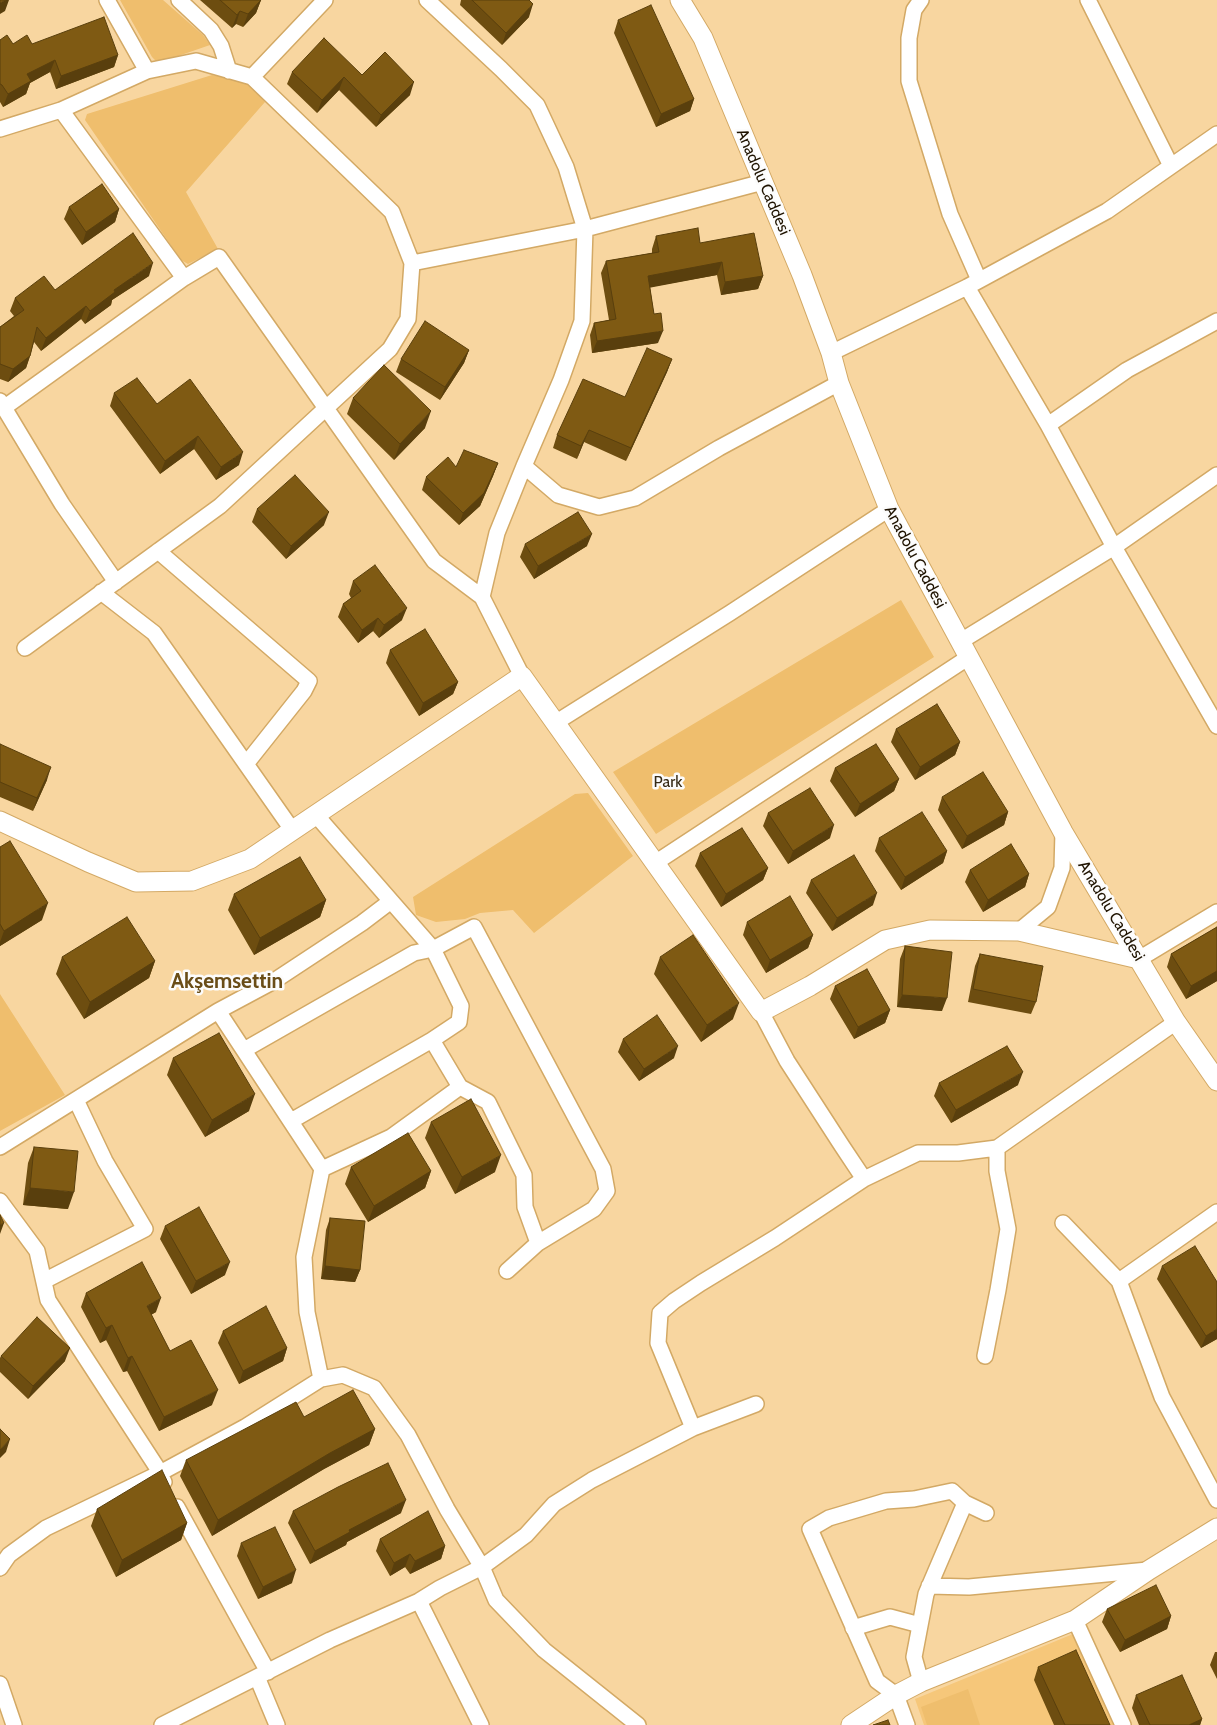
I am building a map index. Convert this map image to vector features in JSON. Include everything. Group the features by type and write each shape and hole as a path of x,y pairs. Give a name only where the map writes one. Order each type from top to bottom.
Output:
{"street":[{"path":"107,0 147,70"},
{"path":"179,0 211,30 221,46 229,71"},
{"path":"252,77 325,0"},
{"path":"427,0 537,105 566,167 584,229 582,321 561,380 497,533 482,597"},
{"name":"Anadolu Caddesi","path":"680,0 703,38 764,182 831,353 838,383 889,510 1063,832 1176,1022 1217,1081"},
{"path":"921,0 914,10 908,38 908,81 973,283 1114,547 1217,726"},
{"path":"1088,0 1172,166"},
{"path":"0,130 61,110 147,70 196,62 252,77 392,212 412,263 408,319 390,349 220,506 25,648"},
{"path":"61,110 184,278"},
{"path":"831,353 973,283 1107,211 1217,134"},
{"path":"412,263 584,229 764,182"},
{"path":"116,582 62,504 2,404 184,278 219,257 434,561 482,597 522,676 761,1012 787,1061 864,1179"},
{"path":"1048,425 1127,370 1217,321"},
{"path":"524,466 558,495 599,507 635,498 719,448 838,383"},
{"path":"655,863 1217,475"},
{"path":"555,723 889,510"},
{"path":"158,550 309,681 304,692 246,764"},
{"path":"101,592 154,633 293,830"},
{"path":"0,821 136,882 192,881 250,859 522,676"},
{"path":"291,1121 432,1040 459,1022 461,1006 433,949 316,815"},
{"path":"1019,931 1048,906 1062,868 1063,832"},
{"path":"0,1147 218,1011 274,981 362,923 391,901"},
{"path":"761,1012 810,986 885,940 930,930 1019,931 1139,959 1217,912"},
{"path":"244,1050 414,953 433,949 474,927 603,1169 607,1191 594,1209 538,1243 507,1271"},
{"path":"218,1011 322,1169 304,1257 307,1312 321,1379"},
{"path":"693,1428 658,1343 660,1314 674,1302 864,1179 918,1153 958,1153 997,1148 1176,1022"},
{"path":"432,1040 460,1087 488,1102 524,1175 525,1207 538,1243"},
{"path":"322,1169 391,1137 460,1087"},
{"path":"44,1281 145,1229 105,1160 76,1100"},
{"path":"985,1356 1008,1230 997,1171 997,1148"},
{"path":"0,1200 37,1251 48,1300 160,1473 263,1675 277,1725"},
{"path":"1119,1281 1217,1212"},
{"path":"1063,1223 1119,1281 1162,1397 1217,1500"},
{"path":"0,1568 10,1555 46,1528 160,1473 245,1427 321,1379 343,1375 374,1388 408,1435 482,1567 496,1600 544,1650 638,1725"},
{"path":"162,1725 330,1640 419,1601 482,1567 526,1535 554,1504 592,1480 693,1428 756,1404"},
{"path":"907,1725 896,1695 877,1681 810,1530 829,1518 886,1501 914,1499 952,1491 965,1503 986,1513"},
{"path":"921,1682 914,1657 926,1594 965,1503"},
{"path":"851,1725 896,1695 921,1682 1074,1620 1217,1528"},
{"path":"929,1586 969,1587 1149,1570"},
{"path":"419,1601 481,1725"},
{"path":"853,1628 890,1617 920,1625"},
{"path":"1074,1620 1123,1725"},
{"path":"0,1684 14,1725"}],"shaded area":[{"path":"1073,1634 1115,1725 924,1725 915,1699"}],"green space":[{"path":"120,0 163,0 203,35 210,45 158,63 152,57"},
{"path":"212,75 248,82 265,102 186,192 218,249 188,264 181,260 85,120 87,114"},
{"name":"Park","path":"901,600 934,657 656,834 613,772"},
{"path":"588,793 633,856 534,933 513,910 480,913 465,919 436,922 416,915 413,897 575,794"},
{"path":"0,994 65,1095 0,1131"},
{"path":"968,1689 980,1725 927,1725 921,1707"}],"building":[{"path":"220,0 261,0 248,14 240,11 237,15"},
{"path":"472,0 529,0 533,4 506,33"},
{"path":"651,5 694,99 661,114 618,20"},
{"path":"104,17 118,55 61,76 55,60 27,74 31,81 8,94 0,84 0,40 7,35 13,44 27,35 32,44"},
{"path":"324,38 362,75 385,52 414,82 381,115 344,77 322,100 292,72"},
{"path":"102,184 119,209 86,232 69,207"},
{"path":"698,228 700,243 754,233 763,276 725,282 722,262 648,276 654,314 661,313 663,331 597,341 594,323 616,319 606,261 659,252 656,236"},
{"path":"133,233 153,263 114,290 115,292 90,311 86,306 46,338 37,327 30,356 13,369 0,364 0,327 24,310 15,298 44,276 55,290"},
{"path":"425,321 469,350 445,387 401,359"},
{"path":"647,348 672,359 631,448 589,430 581,446 557,435 583,379 625,397"},
{"path":"384,365 431,411 400,444 353,398"},
{"path":"137,378 157,404 190,379 243,452 221,467 198,436 165,461 114,393"},
{"path":"464,450 498,463 484,493 463,513 426,477 448,457 456,467"},
{"path":"295,475 329,512 291,546 257,509"},
{"path":"578,512 592,534 538,566 525,544"},
{"path":"375,565 407,608 384,625 378,618 362,630 343,604 361,591 353,581"},
{"path":"425,629 458,682 423,703 390,650"},
{"path":"937,704 960,742 920,767 896,729"},
{"path":"0,744 51,767 37,798 0,782"},
{"path":"876,744 899,779 860,804 835,768"},
{"path":"983,772 1008,812 967,836 942,797"},
{"path":"810,788 834,825 793,851 768,813"},
{"path":"922,812 947,851 905,877 879,838"},
{"path":"742,828 768,868 726,894 700,853"},
{"path":"10,841 48,903 4,931 0,924 0,847"},
{"path":"1011,844 1029,874 988,900 970,870"},
{"path":"854,855 877,893 837,918 811,880"},
{"path":"300,857 326,900 260,938 234,894"},
{"path":"790,896 813,935 770,960 747,922"},
{"path":"127,917 155,961 90,1002 62,957"},
{"path":"1217,927 1217,971 1191,986 1171,954"},
{"path":"693,935 739,1003 707,1025 660,957"},
{"path":"905,946 952,952 947,998 902,995"},
{"path":"980,954 1043,966 1036,1002 973,989"},
{"path":"867,969 890,1010 858,1027 835,986"},
{"path":"657,1015 678,1046 644,1069 623,1039"},
{"path":"219,1033 255,1094 212,1120 173,1058"},
{"path":"1007,1046 1023,1072 956,1110 939,1083"},
{"path":"471,1099 501,1155 462,1177 431,1122"},
{"path":"408,1133 431,1171 374,1206 351,1167"},
{"path":"34,1147 78,1151 74,1192 30,1188"},
{"path":"199,1207 230,1262 196,1281 165,1226"},
{"path":"0,1215 4,1223 0,1225"},
{"path":"330,1218 365,1221 360,1270 325,1266"},
{"path":"1195,1246 1217,1282 1217,1329 1206,1336 1162,1266"},
{"path":"142,1262 161,1298 147,1306 170,1351 191,1340 218,1390 164,1417 132,1356 128,1358 112,1325 106,1328 86,1293"},
{"path":"266,1306 287,1348 243,1371 223,1331"},
{"path":"37,1317 70,1348 33,1386 1,1356"},
{"path":"353,1390 375,1429 330,1453 218,1520 186,1460 296,1402 304,1417"},
{"path":"0,1429 10,1439 0,1450"},
{"path":"388,1463 406,1500 349,1530 350,1532 315,1551 293,1511"},
{"path":"162,1470 187,1523 122,1560 97,1509"},
{"path":"428,1511 445,1546 415,1561 410,1554 394,1563 380,1539"},
{"path":"275,1527 296,1570 263,1587 241,1543"},
{"path":"1156,1585 1171,1616 1125,1640 1107,1609"},
{"path":"1076,1650 1110,1725 1065,1725 1038,1667"},
{"path":"1182,1675 1202,1719 1189,1725 1150,1725 1136,1695"},
{"path":"888,1720 890,1725 873,1725"}],"district":[{"name":"Akşemsettin","path":"227,982"}]}
